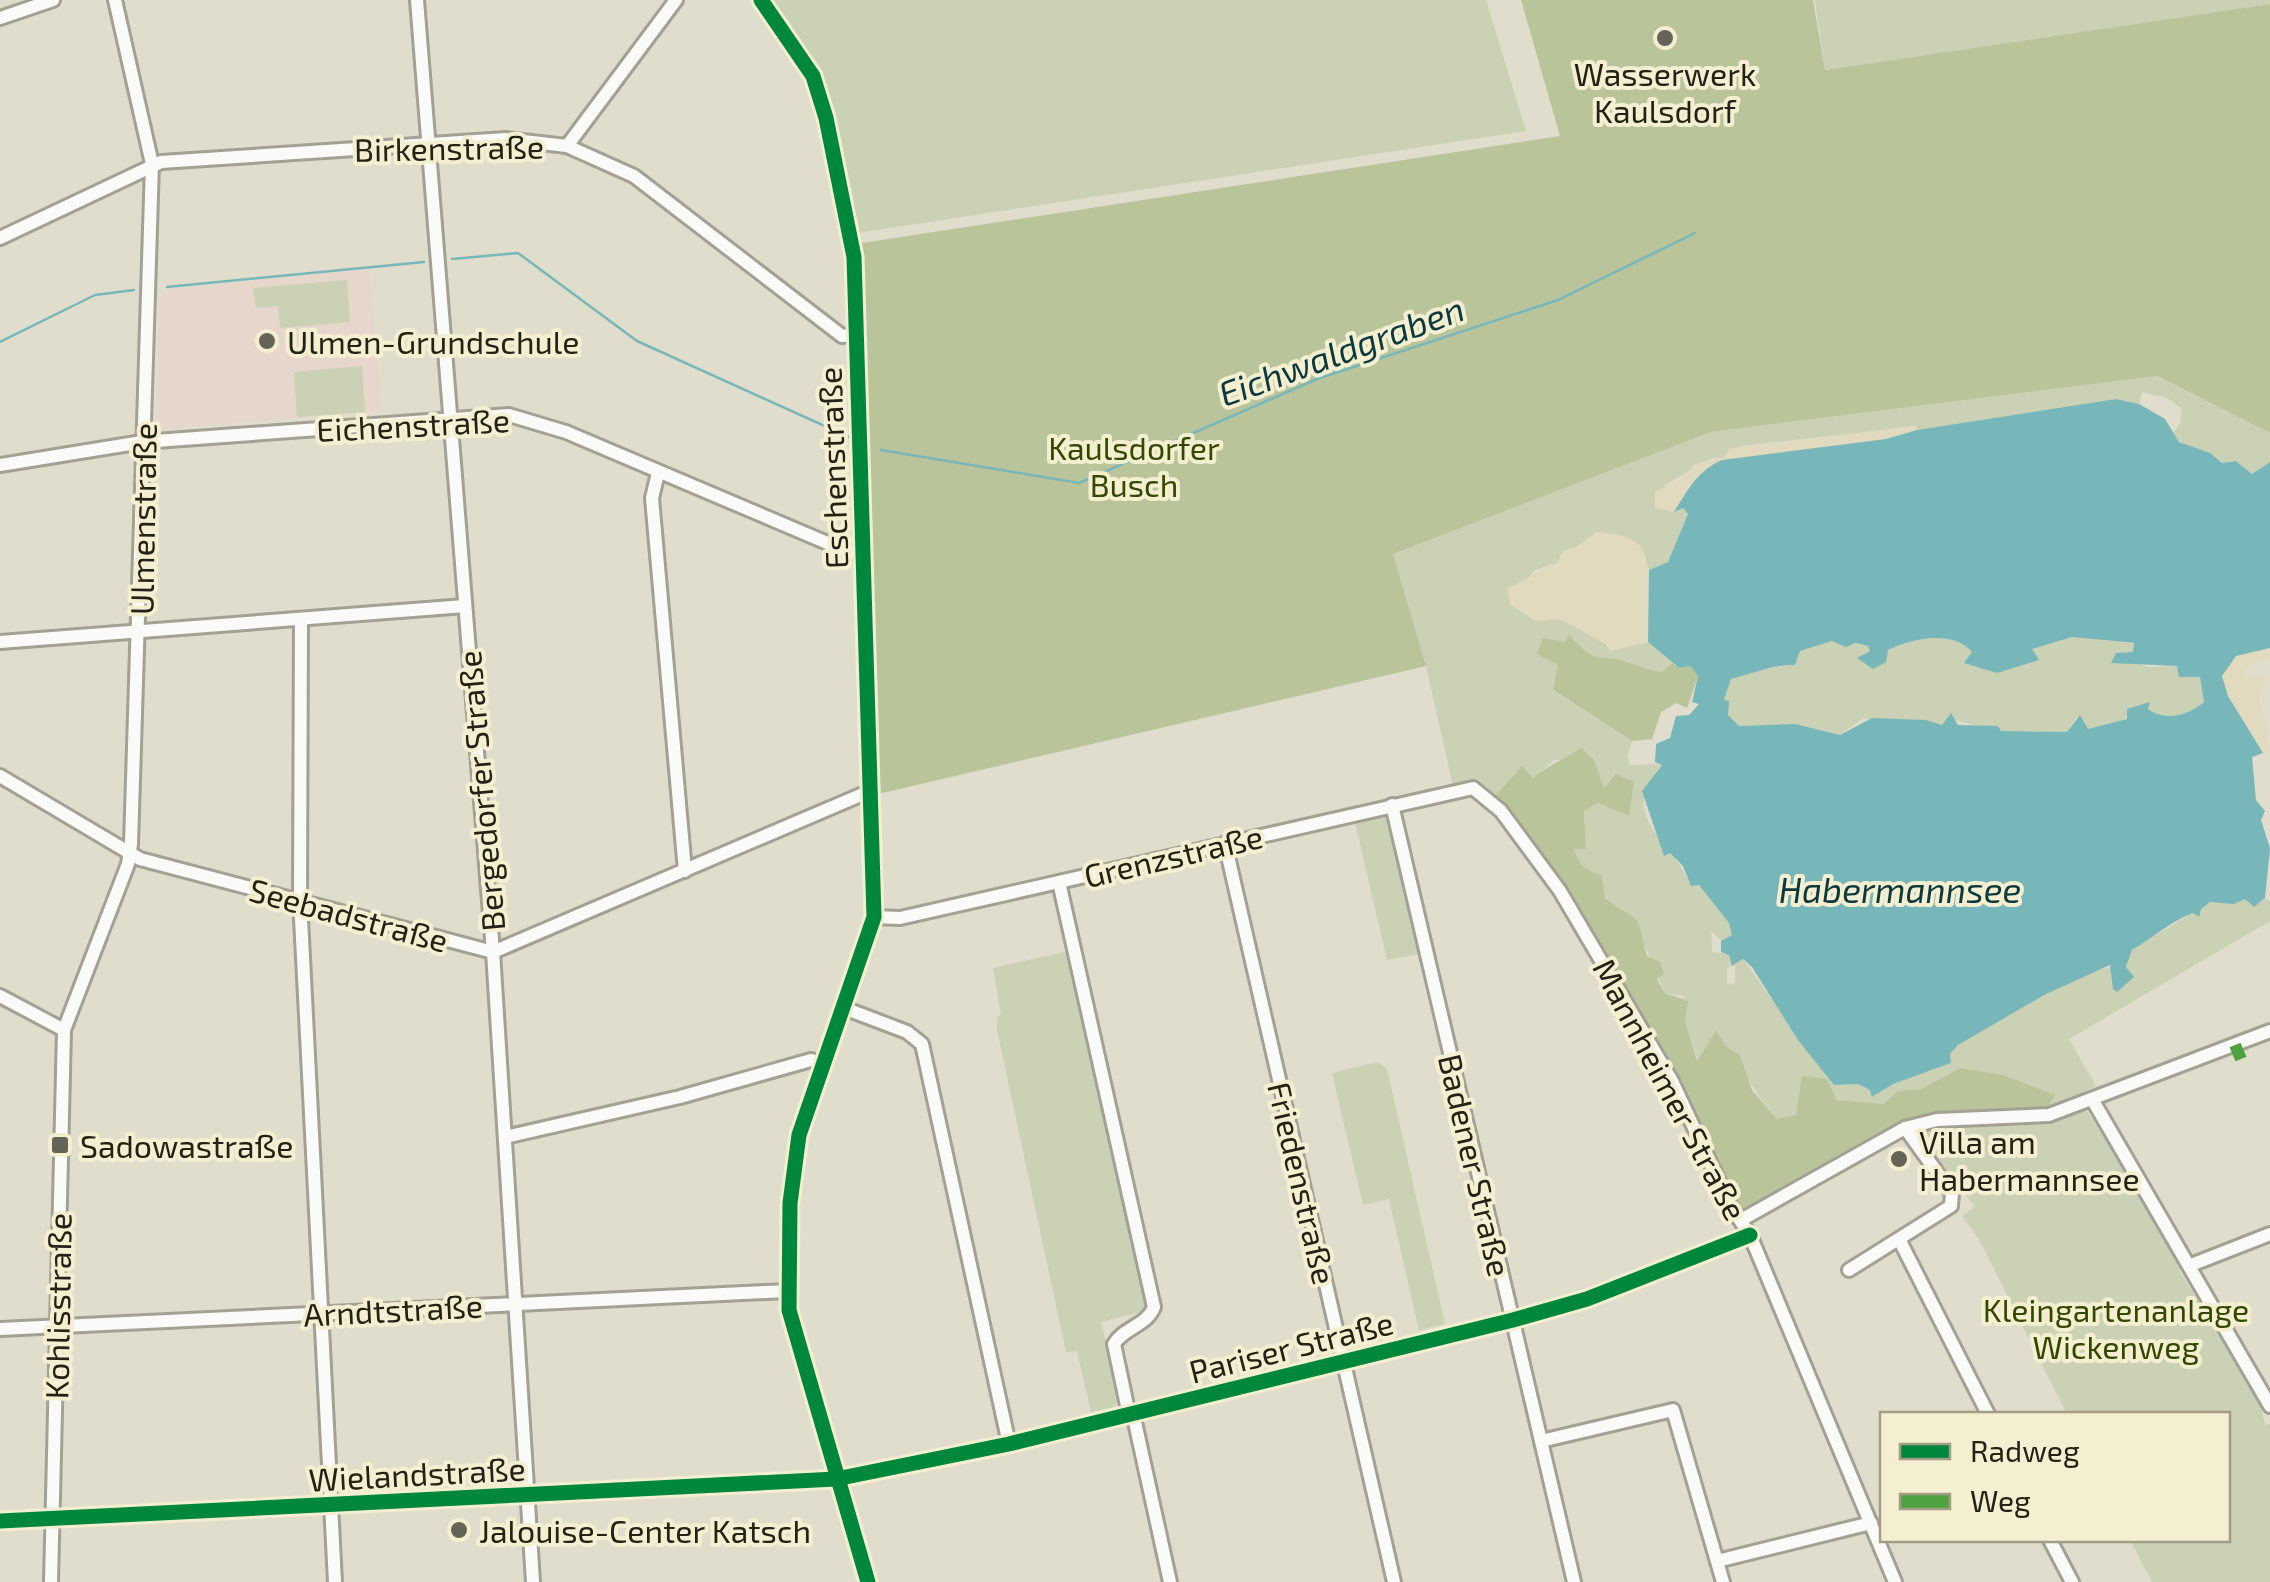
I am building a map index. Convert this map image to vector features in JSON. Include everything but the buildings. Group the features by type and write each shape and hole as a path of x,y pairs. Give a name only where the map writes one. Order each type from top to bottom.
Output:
{"street":[{"path":"0,18 54,0"},
{"name":"Ulmenstraße","path":"64,1030 131,856 152,164 114,0"},
{"name":"Bergedorfer Straße","path":"417,0 494,952 532,1582"},
{"path":"567,146 676,0"},
{"name":"Eschenstraße","path":"761,0 813,76 852,244 874,917 822,1064 793,1166 787,1292 836,1479 868,1582"},
{"name":"Birkenstraße","path":"0,238 152,164 506,139 567,146 634,176 842,336 855,335"},
{"name":"Eichenstraße","path":"0,465 142,442 508,415 534,421 852,553 861,550"},
{"path":"658,473 652,498 685,871"},
{"path":"0,642 465,606"},
{"path":"301,620 300,899 334,1582"},
{"name":"Seebadstraße","path":"0,776 131,856 494,952 870,791"},
{"name":"Grenzstraße","path":"874,917 900,918 1473,788"},
{"name":"Mannheimer Straße","path":"1473,788 1501,811 1530,848 1598,952 1672,1081 1750,1235 1894,1582"},
{"name":"Badener Straße","path":"1392,806 1574,1582"},
{"name":"Friedenstraße","path":"1225,843 1394,1582"},
{"path":"1060,882 1154,1307 1146,1320 1120,1334 1114,1344 1170,1582"},
{"path":"0,996 64,1030"},
{"path":"844,1008 907,1032 922,1044 1009,1444"},
{"name":"Kohlisstraße","path":"50,1582 64,1030"},
{"path":"1741,1220 1905,1128 1937,1120 2049,1115 2270,1031"},
{"path":"505,1137 680,1097 810,1060 822,1064"},
{"path":"2092,1099 2270,1406"},
{"path":"1849,1270 1946,1211 1952,1193 1905,1128"},
{"path":"2191,1266 2270,1234"},
{"name":"Pariser Straße","path":"836,1479 1009,1444 1513,1320 1587,1299 1750,1235"},
{"path":"1900,1241 1987,1412"},
{"name":"Arndtstraße","path":"0,1329 787,1292"},
{"path":"1541,1441 1672,1410 1724,1582"},
{"name":"Wielandstraße","path":"0,1521 836,1479"},
{"path":"1717,1561 1871,1523"},
{"path":"2051,1542 2072,1582"}],"shaded area":[{"name":"Ulmen-Grundschule","path":"369,269 381,411 156,429 160,291"}],"green space":[{"path":"767,0 1486,0 1526,131 857,233 823,82"},
{"name":"Kaulsdorfer Busch","path":"1521,0 1813,0 1825,70 2270,4 2270,433 2158,376 1711,432 1393,554 1426,666 878,794 862,243 1560,136"},
{"path":"1815,0 2270,0 2270,4 1825,70"},
{"path":"347,280 350,322 280,328 278,306 256,308 253,288"},
{"path":"362,366 365,412 297,417 294,372"},
{"path":"2159,376 2270,433 2270,462 2252,474 2236,461 2222,463 2190,448 2173,434 2180,424 2182,409 2167,398 2142,392 2139,404 2116,399 1917,430 1916,426 1743,446 1729,449 1724,458 1712,458 1665,485 1663,506 1683,507 1688,514 1668,562 1649,570 1632,540 1596,532 1557,563 1535,570 1527,581 1508,588 1511,605 1536,621 1560,619 1606,644 1610,651 1648,642 1672,663 1662,672 1594,656 1569,636 1553,691 1632,741 1627,757 1630,765 1662,764 1649,783 1644,800 1646,814 1691,886 1699,885 1729,923 1732,935 1721,941 1711,930 1712,952 1729,954 1732,966 1727,968 1727,985 1735,983 1735,965 1743,959 1834,1085 1858,1084 1870,1090 1872,1097 1893,1084 1951,1063 1950,1054 1958,1045 2041,996 2089,974 2126,967 2132,950 2210,902 2245,899 2254,907 2265,898 2270,900 2270,921 2069,1039 2096,1086 2046,1110 2054,1095 1960,1068 1921,1089 1898,1091 1883,1104 1836,1100 1802,1086 1796,1115 1777,1119 1717,1032 1698,1062 1685,1020 1684,996 1665,993 1645,946 1577,861 1574,848 1586,848 1584,811 1597,803 1608,805 1594,760 1554,760 1533,778 1522,767 1495,796 1479,785 1453,786 1426,666 1393,554 1711,432"},
{"path":"1569,635 1593,656 1662,672 1672,663 1679,668 1690,666 1698,676 1687,708 1676,703 1661,712 1652,739 1632,741 1553,690 1558,665 1537,654 1543,638 1565,642"},
{"path":"2072,637 2135,644 2134,652 2116,653 2147,667 2178,666 2180,677 2200,676 2204,702 2169,716 2148,709 2149,703 2116,724 2088,729 2077,716 2067,732 2001,731 1954,720 1942,725 1926,720 1862,719 1840,735 1795,724 1739,726 1729,717 1725,704 1731,679 1757,669 1794,665 1800,651 1832,641 1868,646 1871,651 1861,654 1919,640 1949,639 1973,653 1965,663 2039,659 2031,649"},
{"path":"1581,748 1594,760 1604,788 1616,774 1634,782 1629,816 1598,803 1584,811 1586,849 1574,849 1576,855 1583,866 1601,875 1605,898 1638,923 1647,956 1660,962 1664,974 1657,979 1665,993 1688,1001 1685,1020 1697,1061 1716,1031 1728,1048 1740,1055 1752,1090 1777,1119 1796,1115 1802,1076 1827,1079 1837,1100 1883,1104 1898,1091 1921,1089 1960,1068 2003,1075 2055,1095 2046,1110 1898,1125 1740,1212 1598,945 1532,844 1495,796 1522,766 1533,778"},
{"path":"1386,813 1420,954 1387,960 1354,818"},
{"path":"1069,951 1147,1303 1141,1312 1101,1322 1119,1398 1114,1407 1091,1412 1077,1351 1066,1352 997,1030 997,1017 1001,1015 993,968"},
{"path":"1378,1062 1387,1069 1445,1324 1419,1330 1389,1199 1363,1205 1332,1073"},
{"name":"Kleingartenanlage Wickenweg","path":"2085,1108 2187,1265 2179,1270 2251,1383 2265,1425 2270,1424 2270,1582 2152,1582 2131,1542 2230,1542 2230,1412 2066,1412 1979,1239 1962,1216 1975,1207 1922,1137 1923,1129 2045,1122"}],"sand":[{"path":"1916,426 1917,430 1886,439 1722,460 1691,484 1674,512 1655,508 1655,492 1685,477 1694,464 1724,458 1729,449"},
{"path":"1596,532 1632,539 1645,554 1648,642 1610,651 1606,644 1561,619 1536,621 1511,605 1507,588 1557,563 1564,550 1579,547"},
{"path":"2270,648 2270,660 2257,661 2244,672 2247,678 2266,674 2259,698 2270,752 2263,753 2228,696 2222,676 2236,656"}],"water":[{"name":"Habermannsee","path":"2116,399 2139,404 2165,419 2179,442 2210,453 2222,463 2236,461 2252,474 2270,462 2270,648 2236,656 2222,676 2228,696 2263,753 2252,757 2256,800 2265,811 2261,820 2270,848 2265,898 2254,907 2245,899 2234,904 2210,902 2201,909 2199,917 2193,913 2185,916 2132,950 2126,967 2134,977 2117,992 2113,989 2110,965 2044,995 1958,1045 1950,1054 1951,1063 1893,1084 1872,1097 1870,1090 1858,1084 1834,1085 1798,1040 1752,967 1743,959 1732,966 1729,955 1721,952 1721,941 1732,935 1729,923 1699,885 1691,886 1683,866 1670,853 1664,856 1642,791 1662,765 1655,762 1656,744 1670,738 1676,716 1689,715 1699,704 1692,702 1698,676 1690,666 1679,668 1648,642 1649,570 1668,562 1688,514 1683,508 1674,512 1694,482 1713,464 1886,439 1917,430","holes":["2072,637 2134,643 2133,652 2116,653 2111,663 2177,666 2179,677 2200,677 2204,702 2169,716 2148,709 2150,702 2127,709 2127,719 2088,729 2080,715 2067,732 2001,731 1998,726 1958,725 1951,713 1942,725 1926,720 1872,718 1840,735 1795,724 1739,726 1728,715 1729,701 1724,700 1731,679 1795,665 1800,651 1832,641 1846,647 1855,643 1868,646 1870,651 1857,658 1873,669 1886,662 1888,650 1897,646 1931,638 1954,640 1972,652 1964,663 1997,673 2039,660 2032,649"]}],"waterway":[{"name":"Eichwaldgraben","path":"881,450 1079,483 1317,379 1558,300 1695,233"},
{"name":"Eichwaldgraben","path":"452,259 518,253 637,341 849,437"},
{"name":"Eichwaldgraben","path":"167,287 424,262"},
{"name":"Eichwaldgraben","path":"0,342 95,295 134,290"}],"marked path":[{"path":"2235,1045 2241,1059"}],"cycle path":[{"path":"761,0 813,76 826,118 854,257 874,917 799,1135 790,1203 789,1310 868,1582"},
{"path":"0,1521 836,1479 1009,1444 1513,1320 1587,1299 1750,1235"}],"place":[{"name":"Wasserwerk Kaulsdorf","path":"1665,38"},
{"name":"Ulmen-Grundschule","path":"267,341"},
{"name":"Sadowastraße","path":"60,1145"},
{"name":"Villa am Habermannsee","path":"1899,1159"},
{"name":"Jalouise-Center Katsch","path":"459,1530"}]}
